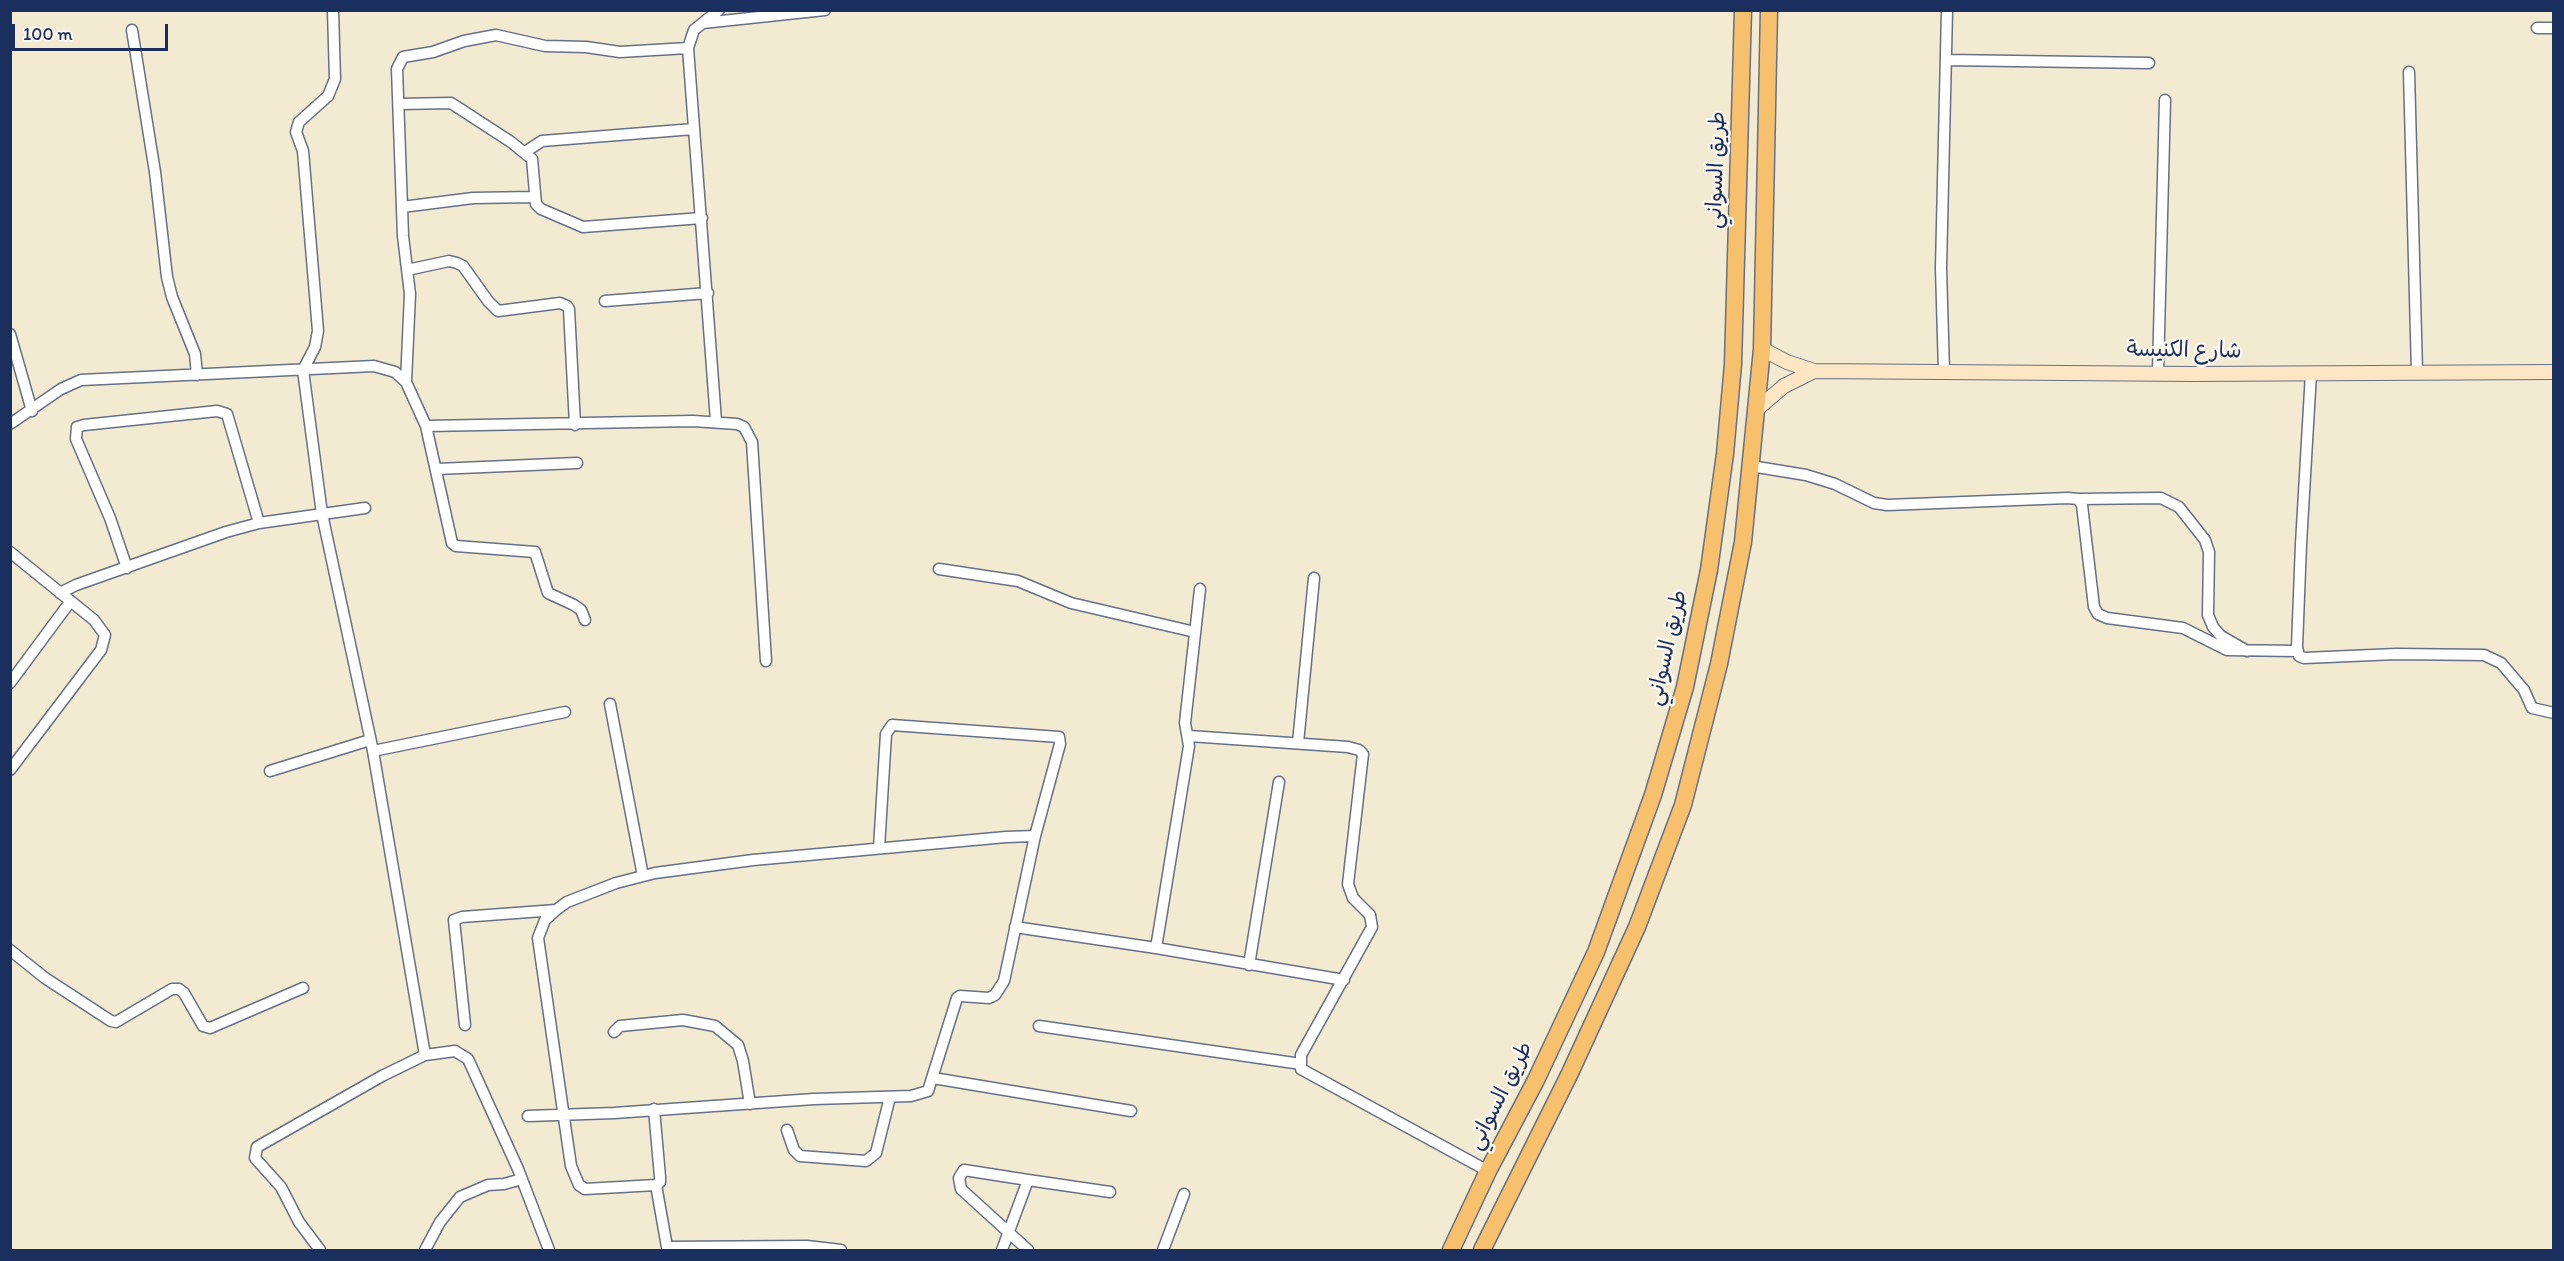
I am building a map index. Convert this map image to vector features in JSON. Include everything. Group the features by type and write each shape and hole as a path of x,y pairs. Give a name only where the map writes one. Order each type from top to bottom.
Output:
{"highway":[{"name":"طريق السواني","path":"1451,1251 1488,1171 1536,1080 1596,952 1653,795 1685,687 1708,570 1725,454 1732,376 1743,10"},
{"path":"1482,1251 1609,991 1655,883 1683,805 1710,704 1743,542 1757,409 1762,349 1769,10"}],"main road":[{"name":"شارع الكنيسة","path":"1762,349 1786,362 1815,371 2553,372"},
{"name":"شارع الكنيسة","path":"1757,409 1784,386 1815,371"}],"street":[{"path":"333,10 335,79 328,96 299,122 296,132 303,151 318,331 315,347 303,370 321,514 371,746 425,1055"},
{"path":"716,421 688,48 694,30 719,10"},
{"path":"703,23 825,10"},
{"path":"1944,372 1941,268 1947,10"},
{"path":"2537,28 2553,28"},
{"path":"132,30 155,172 167,277 172,297 195,354 197,375"},
{"path":"406,382 410,294 402,207 397,69 403,57 433,52 479,37 496,35 545,46 586,47 620,52 688,48"},
{"path":"1946,60 2149,63"},
{"path":"2409,72 2417,372"},
{"path":"2158,372 2165,100"},
{"path":"399,104 451,103 525,152 532,159 536,204 541,209 583,227 702,218"},
{"path":"525,152 537,142 542,141 694,129"},
{"path":"402,207 473,198 534,197"},
{"path":"407,270 449,261 457,263 463,266 498,311 560,303 567,306 575,425"},
{"path":"605,301 708,293"},
{"path":"10,334 32,411"},
{"path":"10,424 32,411 61,388 81,380 374,366 395,372 406,382 426,426 452,543 456,546 535,552 548,593 581,610 585,620"},
{"path":"2297,651 2310,373"},
{"path":"127,568 110,518 76,439 77,427 217,411 227,414 259,523"},
{"path":"426,426 716,421 744,427 752,442 766,661"},
{"path":"437,469 576,463"},
{"path":"1751,466 1806,475 1835,484 1874,503 1887,505 2068,498 2161,498 2179,507 2205,540 2209,552 2208,615 2213,627 2221,636 2248,651"},
{"path":"2078,499 2082,505 2094,607 2098,614 2107,618 2183,628 2227,650 2297,651 2304,658 2396,654 2484,655 2501,663 2524,690 2532,708 2553,713"},
{"path":"60,593 226,532 259,523 365,508"},
{"path":"10,552 103,630 105,642 75,687 10,770"},
{"path":"939,569 1018,581 1071,603 1195,632"},
{"path":"1298,743 1314,578"},
{"path":"1156,948 1190,746 1185,723 1200,589"},
{"path":"10,683 70,602"},
{"path":"610,704 643,876"},
{"path":"270,771 371,746 565,712"},
{"path":"528,1116 890,1097 922,1094 928,1091 957,998 960,996 989,998 1000,990 1004,981 1035,836 1060,744 1059,737 892,725 886,734 879,848"},
{"path":"1189,736 1354,748 1362,754 1348,884 1353,898 1370,915 1372,927 1301,1055 1300,1064 1304,1072 1488,1171"},
{"path":"1249,965 1279,782"},
{"path":"656,1185 590,1190 582,1188 571,1166 561,1114 560,1084 538,938 545,920 567,902 616,883 643,876 753,860 1035,836"},
{"path":"465,1024 454,920 462,917 556,910"},
{"path":"1015,927 1344,980"},
{"path":"10,950 45,978 116,1022 172,990 179,990 184,993 203,1026 210,1028 303,988"},
{"path":"614,1032 620,1026 683,1020 715,1026 738,1045 750,1104"},
{"path":"1039,1026 1300,1064"},
{"path":"320,1251 299,1222 281,1187 255,1158 257,1148 382,1076 425,1055 456,1051 468,1059 522,1179 549,1251"},
{"path":"933,1078 1131,1111"},
{"path":"787,1130 794,1150 800,1156 866,1161 876,1153 890,1097"},
{"path":"654,1109 660,1177 656,1185 667,1247 807,1246 841,1251"},
{"path":"1028,1251 961,1189 959,1178 964,1170 1110,1192"},
{"path":"425,1251 440,1222 460,1197 488,1185 522,1179"},
{"path":"1002,1251 1028,1180"},
{"path":"1163,1251 1184,1194"}]}
